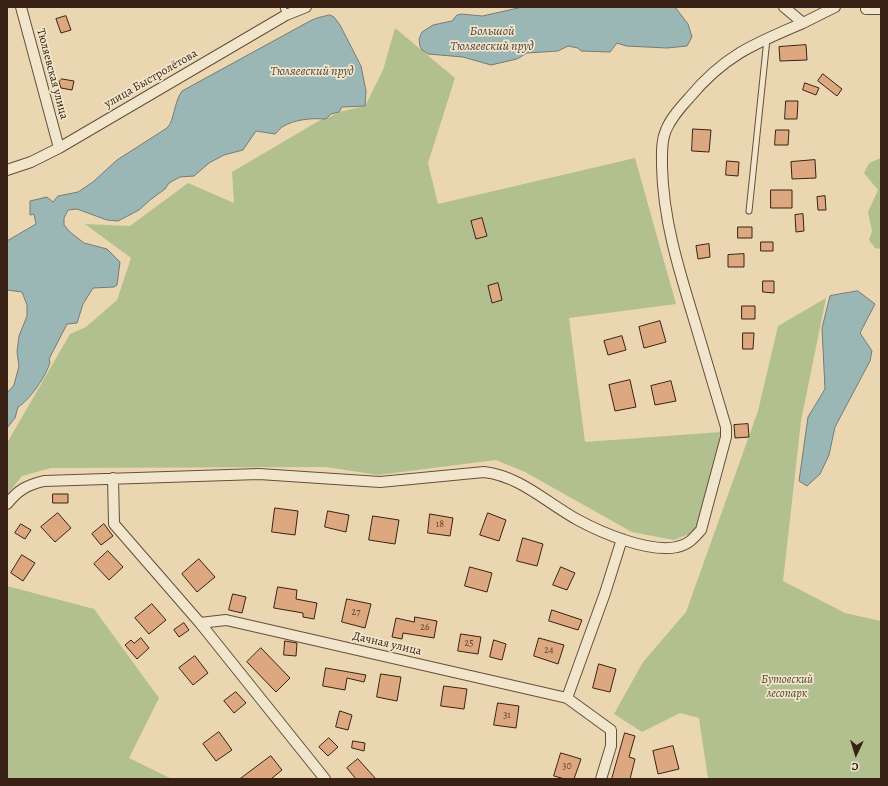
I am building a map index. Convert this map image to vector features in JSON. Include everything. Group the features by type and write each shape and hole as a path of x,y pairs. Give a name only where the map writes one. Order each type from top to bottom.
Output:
{"street":[{"name":"Тюляевская улица","path":"21,7 58,148"},
{"name":"улица Быстролётова","path":"7,170 31,162 58,148 284,11 306,7"},
{"path":"784,7 803,23"},
{"path":"7,504 17,491 36,482 113,478 259,474 380,482 484,472 498,473 513,480 578,520 622,539 658,547 676,547 692,541 701,530 725,448 726,427 679,272 666,216 663,192 662,146 666,131 673,117 718,67 736,54 767,38 803,23 835,7"},
{"path":"867,7 866,9 881,9"},
{"path":"113,478 114,524 200,623 325,779"},
{"path":"567,698 605,593 622,539"},
{"name":"Дачная улица","path":"200,623 226,620 567,698 611,730 611,746 601,779"}],"lane":[{"path":"749,211 767,38"}],"green space":[{"path":"395,28 455,78 428,163 438,204 635,158 676,304 569,318 585,442 721,432 698,524 692,533 674,540 632,532 525,472 496,460 378,475 326,467 51,468 22,476 7,495 7,443 70,334 86,327 117,300 131,258 85,224 130,226 188,183 234,203 232,172 322,119 326,119 339,112 365,106 383,70"},
{"path":"881,158 881,249 875,248 869,240 872,231 868,212 878,190 864,173 869,163"},
{"name":"Бутовский лесопарк","path":"826,298 801,421 783,581 845,613 881,621 881,779 708,779 699,718 680,713 642,732 614,714 643,662 686,612 758,411 778,326"},
{"path":"7,586 94,609 159,698 129,758 172,779 7,779"}],"water":[{"name":"Большой Тюляевский пруд","path":"523,7 675,7 688,24 692,37 687,46 667,48 626,46 617,43 610,52 581,51 578,48 568,46 558,51 527,53 517,59 491,65 463,57 428,54 422,50 420,46 419,39 422,32 433,25 452,21 457,15 482,16"},
{"name":"Тюляевский пруд","path":"330,15 334,17 340,25 361,66 366,91 365,106 342,107 339,112 331,114 326,119 309,119 292,122 282,127 275,134 256,131 243,150 224,155 209,163 194,176 180,177 169,183 165,189 139,210 118,221 107,220 77,209 68,210 64,218 64,225 70,232 84,243 107,249 120,262 117,285 114,287 93,288 83,304 77,323 67,324 49,359 50,362 41,380 32,394 18,407 15,418 7,428 7,393 14,385 19,366 17,352 19,336 27,316 27,305 22,292 7,290 7,241 36,224 34,214 30,215 30,201 47,197 53,202 58,196 78,192 93,182 117,160 167,128 170,125 177,101 182,91 310,21"},
{"path":"858,291 875,304 860,333 872,351 870,361 835,427 829,455 820,474 807,486 799,481 808,417 825,389 822,328 830,296"}],"building":[{"path":"66,16 71,30 61,33 56,19"},
{"path":"806,45 807,60 780,61 779,47"},
{"path":"823,74 842,89 837,96 818,81"},
{"path":"62,79 74,81 72,90 61,88 59,82"},
{"path":"805,83 819,88 816,95 803,90"},
{"path":"786,101 798,101 797,119 785,119"},
{"path":"693,129 711,130 709,152 692,151"},
{"path":"776,130 789,130 788,145 775,145"},
{"path":"815,160 816,178 792,179 791,162"},
{"path":"727,161 739,162 738,176 726,175"},
{"path":"771,190 792,190 792,208 771,208"},
{"path":"825,196 826,210 818,210 817,197"},
{"path":"803,214 804,231 796,232 795,215"},
{"path":"482,218 487,236 476,239 471,221"},
{"path":"738,227 752,227 752,238 738,238"},
{"path":"761,242 773,242 773,251 761,251"},
{"path":"709,244 710,257 698,259 696,246"},
{"path":"744,254 744,267 728,267 728,255"},
{"path":"763,281 774,281 774,293 763,292"},
{"path":"498,283 502,300 492,303 488,286"},
{"path":"742,306 755,306 755,319 742,319"},
{"path":"660,321 666,342 644,348 639,327"},
{"path":"743,333 754,333 753,349 743,349"},
{"path":"622,336 626,350 608,355 604,341"},
{"path":"630,380 636,407 615,411 609,385"},
{"path":"671,381 676,401 655,405 651,386"},
{"path":"748,424 749,437 735,438 734,425"},
{"path":"53,494 68,494 68,503 53,503"},
{"path":"275,508 298,511 295,535 272,532"},
{"path":"328,511 349,515 346,532 325,527"},
{"path":"58,513 71,528 55,542 41,527"},
{"path":"488,513 506,520 499,541 480,535"},
{"path":"430,514 453,518 450,536 428,533"},
{"path":"373,516 399,520 395,544 369,540"},
{"path":"21,524 31,530 25,539 15,533"},
{"path":"104,524 113,536 101,545 92,534"},
{"path":"523,538 543,544 537,566 517,561"},
{"path":"108,551 123,567 109,580 94,564"},
{"path":"22,555 35,563 23,581 11,573"},
{"path":"199,559 215,577 197,592 182,574"},
{"path":"470,567 492,573 487,592 465,586"},
{"path":"561,567 575,573 567,590 553,585"},
{"path":"278,587 297,590 296,599 317,603 314,619 303,617 303,613 274,608"},
{"path":"233,594 246,597 242,613 229,610"},
{"path":"347,599 371,604 365,628 342,622"},
{"path":"152,604 166,620 149,634 135,618"},
{"path":"552,610 582,620 578,630 549,621"},
{"path":"415,617 437,621 434,638 403,633 402,639 392,637 396,618 414,622"},
{"path":"184,623 189,630 179,637 174,630"},
{"path":"461,634 481,637 478,654 458,651"},
{"path":"141,638 149,648 137,659 125,645 131,640 134,643"},
{"path":"539,638 564,645 558,664 534,656"},
{"path":"494,640 506,644 502,660 490,657"},
{"path":"285,641 297,643 296,656 284,655"},
{"path":"261,648 290,678 276,692 247,662"},
{"path":"195,656 208,673 193,685 179,668"},
{"path":"599,664 616,669 610,692 593,688"},
{"path":"326,668 366,675 364,682 347,678 345,690 323,686"},
{"path":"381,674 401,677 397,701 377,697"},
{"path":"444,686 467,689 464,709 441,706"},
{"path":"236,692 246,703 234,713 224,701"},
{"path":"498,703 519,706 516,728 494,725"},
{"path":"340,711 352,715 348,730 336,727"},
{"path":"219,732 232,750 216,761 203,744"},
{"path":"625,733 635,736 629,757 635,759 630,779 612,779"},
{"path":"329,738 338,747 328,756 319,747"},
{"path":"353,741 365,743 364,751 352,748"},
{"path":"673,746 679,769 658,774 653,751"},
{"path":"561,753 581,759 574,779 565,779 554,776"},
{"path":"271,756 282,770 271,779 240,779"},
{"path":"358,759 376,779 356,779 347,768"}]}
